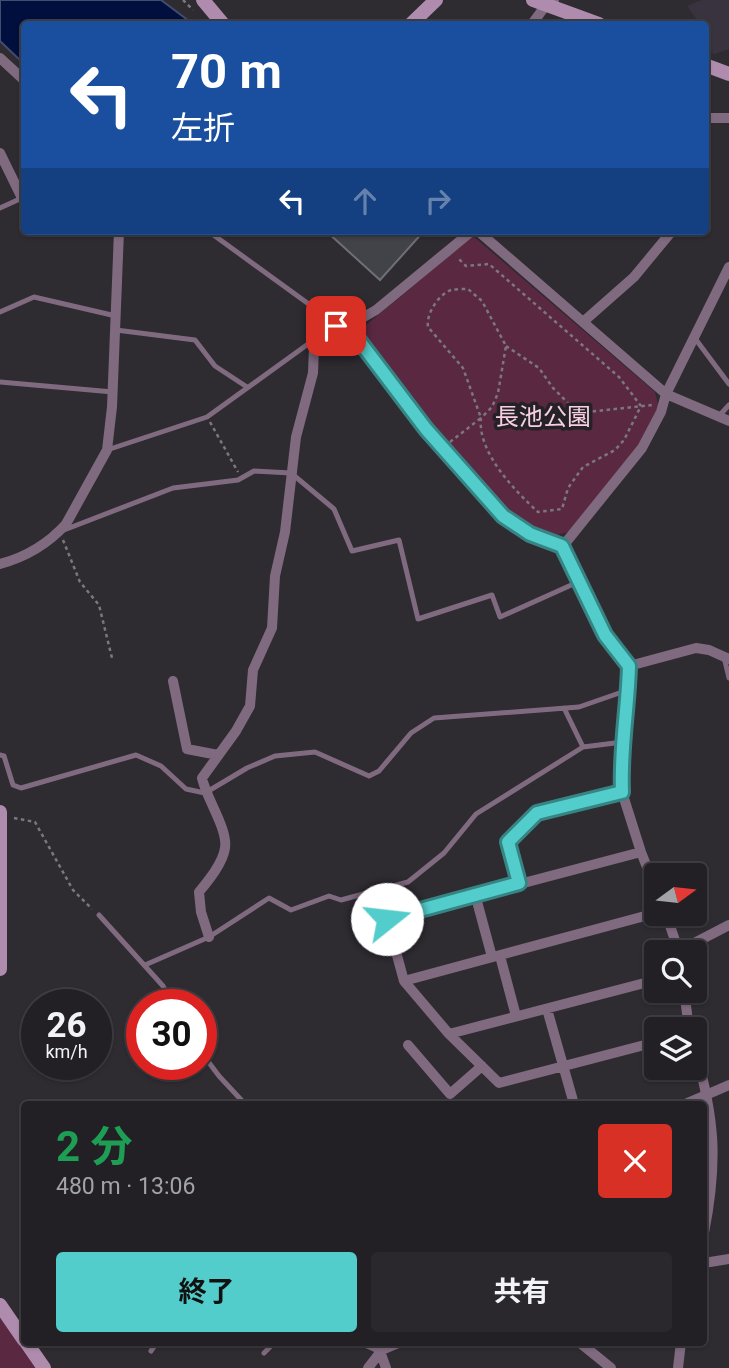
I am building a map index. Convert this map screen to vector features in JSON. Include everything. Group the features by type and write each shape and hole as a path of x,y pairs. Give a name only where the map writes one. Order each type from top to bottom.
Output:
{"street":[{"path":"203,0 220,21"},
{"path":"414,21 436,0"},
{"path":"534,21 544,2 592,21"},
{"path":"0,58 21,76"},
{"path":"709,66 729,74"},
{"path":"709,118 729,118"},
{"path":"0,153 21,194"},
{"path":"0,564 20,558 40,547 60,531 107,450 113,392 119,235"},
{"path":"208,937 199,892 215,870 225,848 223,831 205,793 202,778 236,731 250,706 253,670 272,628 275,576 285,532 296,437 313,373 314,346 318,337 336,326 348,326 376,310 467,235"},
{"path":"483,235 666,394 724,419"},
{"path":"583,322 634,277 669,235"},
{"path":"562,546 642,448 662,412 666,394 729,267"},
{"path":"348,326 442,449 503,516 530,534 562,546 605,635 629,666 620,761 622,792 645,863"},
{"path":"629,666 696,648 709,650 726,658"},
{"path":"173,681 187,749 218,755"},
{"path":"519,883 508,842 537,813 622,792"},
{"path":"0,814 0,969"},
{"path":"641,852 387,919 404,981 449,1034 499,1083 644,1045"},
{"path":"475,894 516,1016"},
{"path":"404,981 644,916"},
{"path":"700,940 729,925"},
{"path":"449,1034 644,983"},
{"path":"547,1009 573,1101"},
{"path":"408,1045 450,1094 482,1066"},
{"path":"704,1080 708,1096 714,1165 707,1213"},
{"path":"694,1101 729,1085"},
{"path":"707,1263 729,1259"},
{"path":"0,1305 21,1335"},
{"path":"29,1346 44,1368"},
{"path":"371,1346 382,1352 386,1368"},
{"path":"368,1368 382,1352 393,1346"},
{"path":"584,1346 611,1368"},
{"path":"678,1368 681,1346"}],"lane":[{"path":"0,208 21,199"},
{"path":"214,235 336,326"},
{"path":"0,312 34,297 116,316"},
{"path":"115,330 195,340 215,366 247,387"},
{"path":"107,450 207,416 318,337"},
{"path":"694,337 729,384"},
{"path":"0,382 113,392"},
{"path":"724,419 729,405"},
{"path":"60,531 173,488 220,483 242,478 254,471 291,473 334,509 352,551 399,540 418,619 492,595 500,617 578,582"},
{"path":"726,658 729,678"},
{"path":"0,755 4,755 13,785 21,789 136,755 161,766 186,789 205,793 247,768 275,756 315,752 369,776 379,771 411,733 434,718 579,707 628,690"},
{"path":"564,708 583,747"},
{"path":"145,965 208,937 269,898 292,910 329,896 341,900 408,882 444,853 476,814 583,747 623,741"},
{"path":"99,915 165,989"},
{"path":"217,1073 242,1101"},
{"path":"151,1351 155,1346"},
{"path":"264,1353 271,1346"}],"path":[{"path":"466,266 489,264 619,377 641,406"},
{"path":"468,289 482,301 506,346 539,368 569,404 588,412 641,406 624,440 615,450 583,467 568,488 562,509 538,512 513,489 488,450 480,425 481,418 463,368 428,327 427,319 440,296 452,290 468,289"},
{"path":"442,449 492,407 498,393 506,346"},
{"path":"207,416 242,478"},
{"path":"60,531 80,583 99,605 112,657"},
{"path":"0,814 35,822 73,890 99,915"}],"shaded area":[{"path":"0,0 161,0 189,21 21,21 21,61 0,41"},
{"path":"702,0 729,0 729,49 715,54 709,52 709,21 698,21 687,6"}],"green space":[{"name":"長池公園","path":"473,236 655,392 659,409 639,446 569,532 551,536 532,531 505,513 429,426 359,331"},
{"path":"0,1311 21,1340 21,1346 25,1346 41,1368 0,1368"}],"building":[{"path":"330,235 420,235 380,280"}],"route":[{"path":"336,326 348,326 442,449 503,516 530,534 562,546 605,635 629,666 627,710 620,761 622,792 537,813 508,842 519,883 387,919"}]}
